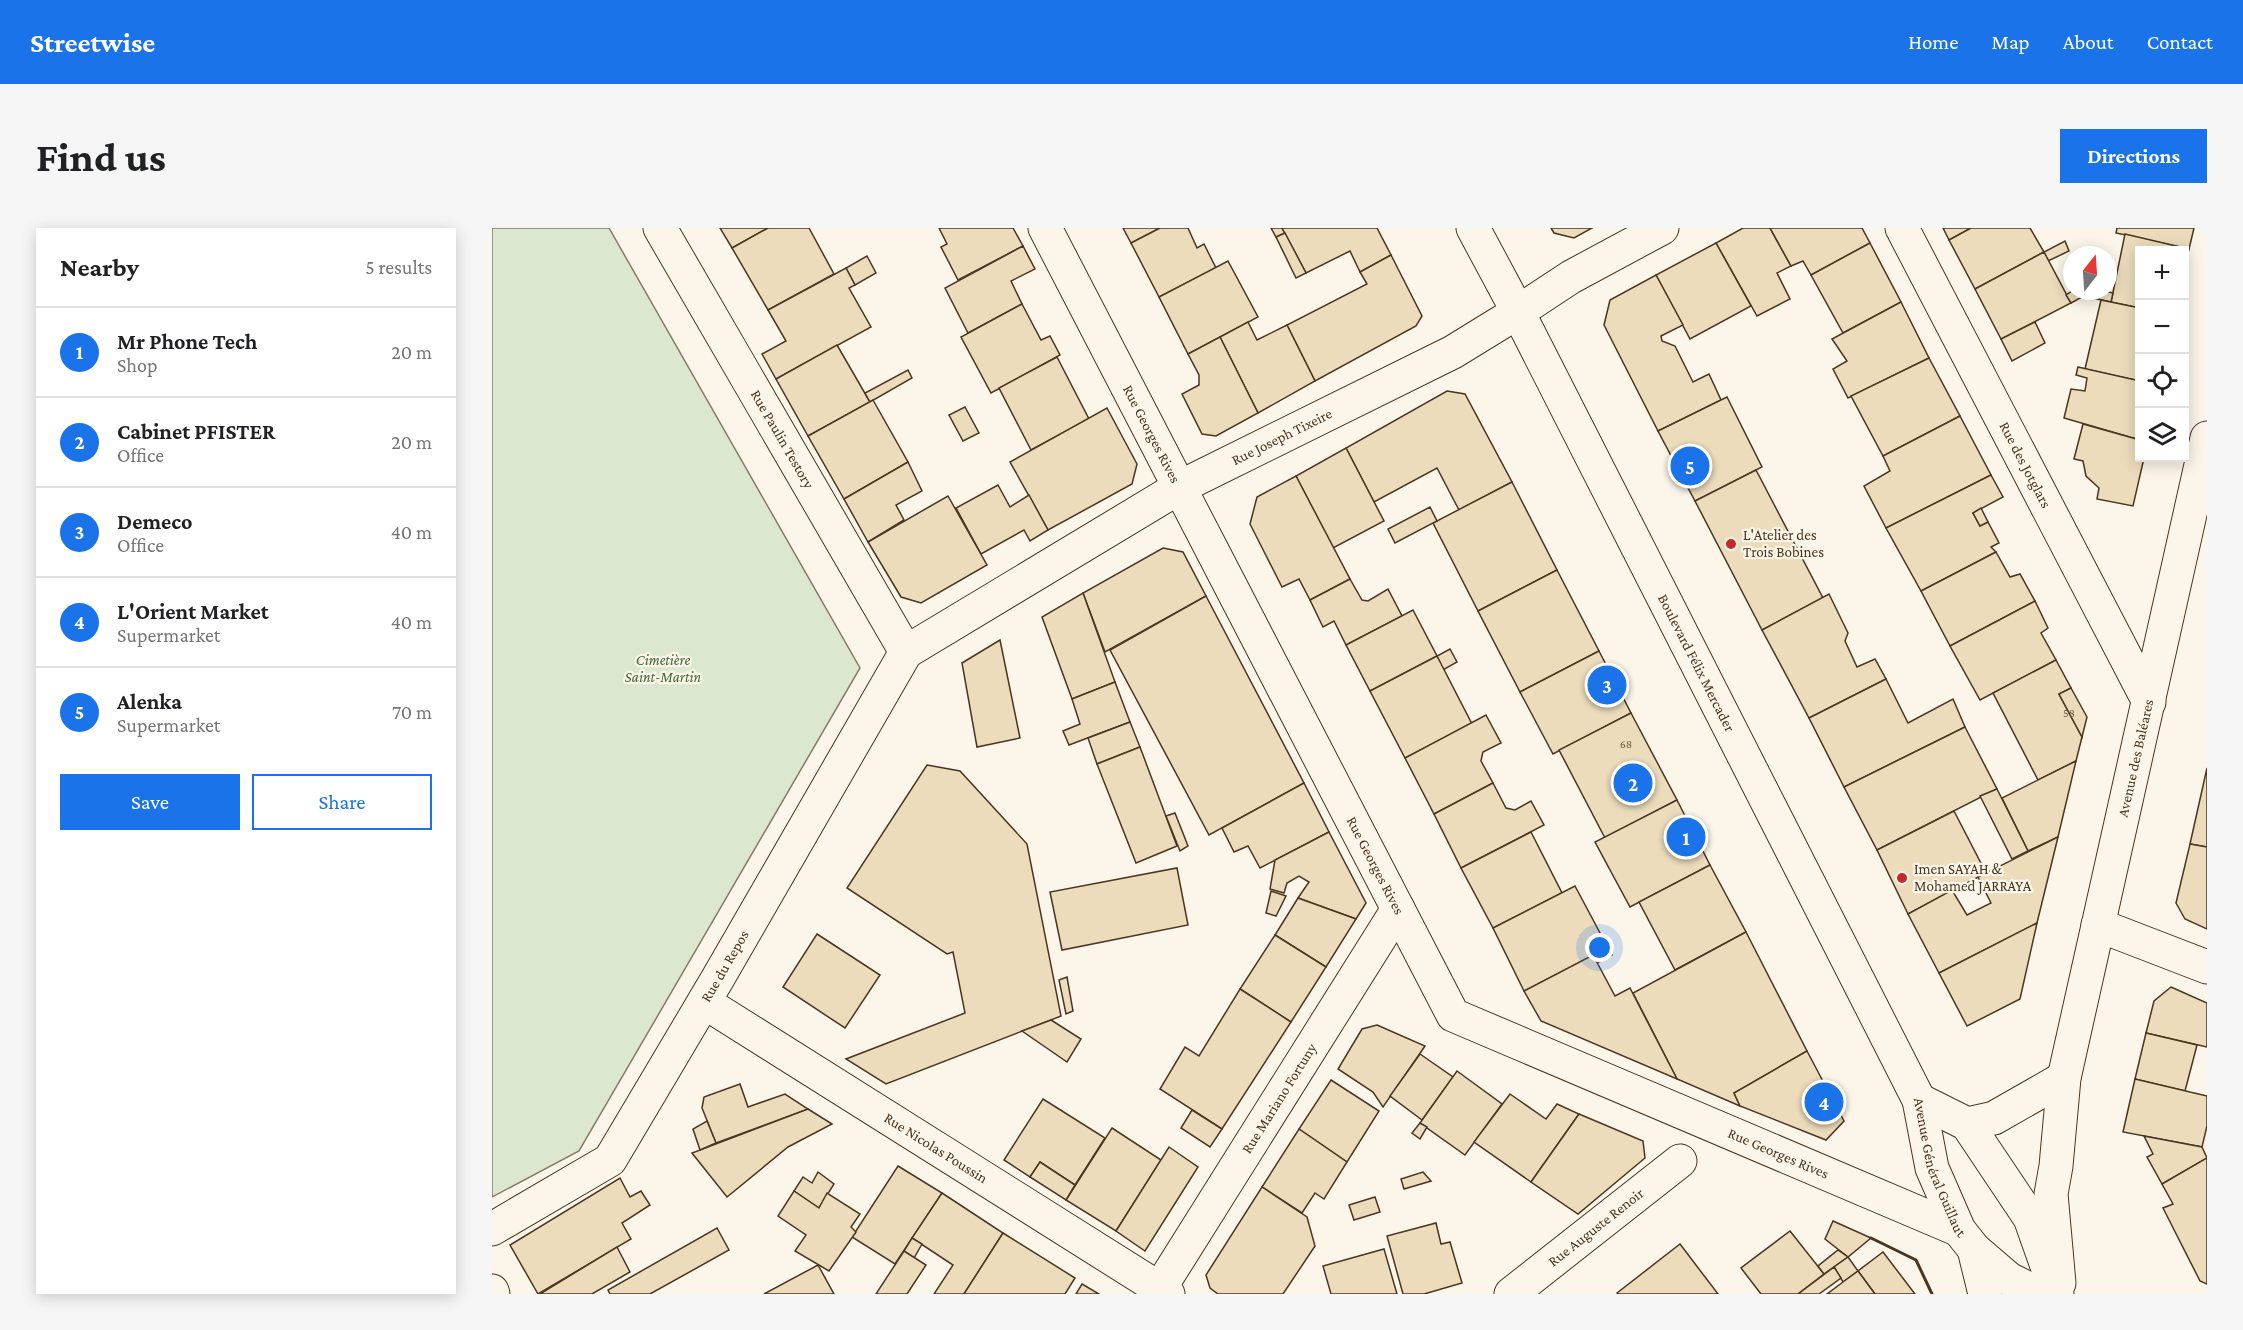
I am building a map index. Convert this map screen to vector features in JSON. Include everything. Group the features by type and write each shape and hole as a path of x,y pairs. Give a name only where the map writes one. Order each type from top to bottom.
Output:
{"street":[{"name":"Rue Paulin Testory","path":"660,228 906,652"},
{"name":"Rue Georges Rives","path":"1045,228 1453,1015 1966,1240"},
{"name":"Boulevard Félix Mercader","path":"1473,228 1518,312 1919,1100"},
{"name":"Rue Joseph Tixeire","path":"906,652 1180,488 1453,351 1571,277 1662,228"},
{"name":"Rue des Jotglars","path":"1902,228 2149,702"},
{"name":"Avenue des Baléares","path":"2058,1294 2050,1194 2056,1166 2064,1078 2149,702 2195,554 2207,438"},
{"name":"Rue du Repos","path":"492,1229 610,1160 906,652"},
{"name":"Rue Mariano Fortuny","path":"1164,1291 1398,909"},
{"path":"2098,925 2207,967"},
{"name":"Rue Nicolas Poussin","path":"704,1002 1164,1291"},
{"path":"1967,1124 1994,1118 2064,1078"},
{"name":"Avenue Général Guillaut","path":"1919,1100 1967,1124 2030,1218 2058,1294"},
{"name":"Avenue Général Guillaut","path":"1919,1100 1932,1168 1966,1240 1985,1294"},
{"name":"Rue Auguste Renoir","path":"1511,1294 1680,1161"},
{"path":"1966,1240 2009,1279 2039,1294"}],"green space":[{"name":"Cimetière Saint-Martin","path":"492,228 609,228 860,668 579,1151 492,1197"}],"building":[{"path":"720,228 768,228 732,248"},
{"path":"768,228 809,228 834,274 768,310 732,248"},
{"path":"939,228 1013,228 1023,246 958,280 941,247 947,244"},
{"path":"1123,228 1160,228 1131,243"},
{"path":"1160,228 1188,228 1197,248 1204,244 1216,268 1159,297 1131,243"},
{"path":"1271,228 1282,228 1285,233 1276,237"},
{"path":"1282,228 1377,228 1391,255 1360,272 1350,251 1306,273"},
{"path":"1551,228 1592,228 1574,238 1554,233"},
{"path":"1743,228 1770,228 1791,266 1777,273 1790,299 1757,316 1716,243"},
{"path":"1770,228 1862,228 1870,243 1811,275 1803,261 1791,266"},
{"path":"1943,228 1971,228 1949,240"},
{"path":"1971,228 2030,228 2044,252 1975,289 1949,240"},
{"path":"2117,228 2194,228 2189,249 2189,246 2175,246 2116,233"},
{"path":"1285,233 1306,273 1296,278 1276,237"},
{"path":"2125,234 2176,246 2135,246 2135,307 2111,302 2117,300 2117,273"},
{"path":"2065,241 2067,246 2063,246 2063,254 2048,261 2044,252"},
{"path":"1716,243 1751,306 1690,339 1656,275"},
{"path":"1870,243 1901,302 1843,333 1811,275"},
{"path":"1023,246 1035,269 1011,281 1022,304 968,333 945,288"},
{"path":"2044,252 2063,288 2063,300 2069,300 2071,303 2001,339 1975,289"},
{"path":"1391,255 1422,316 1416,326 1315,381 1287,325 1367,284 1360,272"},
{"path":"867,256 876,273 855,285 846,268"},
{"path":"1228,261 1258,317 1188,354 1159,297"},
{"path":"846,268 855,285 849,288 871,327 776,379 762,354 786,341 768,310"},
{"path":"1656,275 1683,325 1661,336 1662,341 1675,346 1693,382 1709,374 1721,400 1658,431 1604,325 1610,300"},
{"path":"2101,300 2135,307 2135,380 2085,369"},
{"path":"1901,302 1929,358 1848,398 1833,369 1847,361 1832,339"},
{"path":"1022,304 1041,340 1050,336 1060,355 991,393 961,337"},
{"path":"1248,322 1257,340 1287,325 1315,381 1258,413 1220,337"},
{"path":"2035,322 2045,343 2012,361 2001,339"},
{"path":"1220,337 1258,413 1216,436 1202,434 1182,394 1199,385 1199,375 1188,354"},
{"path":"837,345 870,402 808,436 776,379"},
{"path":"1057,357 1089,419 1031,450 999,388"},
{"path":"1929,358 1960,416 1883,456 1851,396"},
{"path":"2078,367 2135,380 2135,439 2064,418 2071,389 2085,391 2087,378 2076,375"},
{"path":"908,370 912,378 870,402 865,393"},
{"path":"1447,391 1465,394 1512,482 1459,510 1437,468 1374,502 1346,448"},
{"path":"1727,397 1762,467 1695,501 1658,431"},
{"path":"873,400 908,462 844,499 808,436"},
{"path":"965,407 979,433 963,441 949,415"},
{"path":"1107,408 1137,464 1132,484 1048,530 1010,462"},
{"path":"1960,416 1991,475 1886,528 1864,486 1890,471 1883,456"},
{"path":"2083,424 2135,439 2135,462 2143,462 2133,506 2097,499 2099,488 2086,476 2083,461 2074,459"},
{"path":"1346,448 1384,521 1333,548 1296,476"},
{"path":"908,462 922,491 896,505 904,520 868,542 844,499"},
{"path":"1756,470 1823,598 1762,630 1695,501"},
{"path":"1991,475 2003,497 1973,513 1980,526 1988,522 1999,543 1991,547 1996,552 1921,591 1886,528"},
{"path":"1296,476 1350,579 1310,600 1299,579 1282,587 1250,524 1257,497"},
{"path":"1512,482 1557,570 1478,611 1433,523"},
{"path":"998,485 1010,507 1029,495 1048,530 1030,541 1024,530 981,554 956,508"},
{"path":"948,496 987,565 921,603 901,597 868,542"},
{"path":"1430,507 1437,521 1395,543 1388,529"},
{"path":"1981,508 1988,522 1980,526 1973,513"},
{"path":"1163,548 1183,552 1206,596 1105,652 1083,593"},
{"path":"1996,552 2010,577 2020,574 2035,601 1950,646 1921,591"},
{"path":"1557,570 1599,651 1520,692 1478,611"},
{"path":"1350,579 1362,600 1368,601 1388,589 1402,616 1346,645 1334,621 1323,627 1310,600"},
{"path":"1083,593 1115,682 1072,699 1042,617"},
{"path":"1829,594 1848,633 1845,641 1857,667 1875,659 1886,679 1809,718 1762,630"},
{"path":"1206,596 1304,783 1209,835 1110,650"},
{"path":"2035,601 2048,628 2041,633 2056,660 1980,700 1950,646"},
{"path":"1413,610 1437,656 1370,691 1346,645"},
{"path":"1000,640 1020,738 977,747 962,663"},
{"path":"1450,649 1457,662 1443,670 1437,656"},
{"path":"1599,651 1631,713 1553,754 1520,692"},
{"path":"1437,656 1472,724 1405,758 1370,691"},
{"path":"2056,660 2071,688 2059,694 2082,737 2076,761 2038,780 1993,693"},
{"path":"1886,679 1908,723 1953,699 1965,727 1844,787 1809,718"},
{"path":"1115,682 1130,722 1069,745 1063,731 1080,724 1072,699"},
{"path":"2071,688 2087,717 2082,737 2059,694"},
{"path":"1631,713 1677,800 1605,838 1559,750"},
{"path":"1486,715 1501,743 1483,752 1481,761 1493,783 1434,814 1405,758"},
{"path":"1130,722 1140,747 1097,764 1088,738"},
{"path":"1965,727 1997,789 1877,850 1844,787"},
{"path":"1140,747 1177,846 1136,863 1097,764"},
{"path":"2076,761 2058,837 2028,851 2002,798"},
{"path":"927,765 960,771 1027,844 1061,1016 886,1084 846,1059 965,1013 953,952 947,954 847,888"},
{"path":"2207,768 2207,847 2190,844"},
{"path":"1304,783 1329,832 1260,868 1248,846 1234,852 1222,828"},
{"path":"1493,783 1506,808 1515,810 1531,801 1544,825 1461,868 1434,814"},
{"path":"1997,789 2028,851 2012,859 1980,796"},
{"path":"1677,800 1710,865 1630,907 1595,842"},
{"path":"1954,811 1986,873 1908,914 1877,850"},
{"path":"1175,813 1188,846 1180,851 1166,816"},
{"path":"1329,832 1366,903 1356,919 1298,898 1309,882 1299,876 1287,883 1284,893 1270,889 1275,860"},
{"path":"1531,832 1562,893 1493,928 1461,868"},
{"path":"2058,837 2037,923 1939,973 1908,914 1952,890 1967,915 1991,903 1978,877"},
{"path":"2190,844 2207,847 2207,929 2185,919 2176,903"},
{"path":"1710,865 1746,932 1675,970 1639,902"},
{"path":"1177,868 1188,925 1062,950 1050,892"},
{"path":"1575,886 1608,948 1524,991 1493,928"},
{"path":"1271,891 1286,896 1276,916 1266,913"},
{"path":"1298,898 1356,919 1326,967 1275,935"},
{"path":"2037,923 2020,999 1967,1026 1939,973"},
{"path":"1746,932 1807,1051 1734,1093 1740,1106 1677,1079 1633,993"},
{"path":"817,934 880,975 845,1028 783,987"},
{"path":"1275,935 1326,967 1291,1022 1240,989"},
{"path":"1608,948 1612,955 1597,963 1593,955"},
{"path":"1593,955 1615,996 1630,988 1677,1079 1541,1021 1524,991"},
{"path":"1067,977 1073,1011 1066,1014 1059,980"},
{"path":"2171,987 2207,1003 2207,1047 2146,1033 2154,1001"},
{"path":"1240,989 1291,1022 1222,1129 1160,1089 1185,1047 1199,1056"},
{"path":"1051,1020 1081,1039 1067,1062 1022,1031"},
{"path":"1377,1025 1425,1046 1383,1107 1373,1092 1338,1069 1362,1029"},
{"path":"2146,1033 2197,1045 2185,1091 2135,1079"},
{"path":"1807,1051 1844,1121 1826,1140 1740,1106 1734,1093"},
{"path":"1420,1054 1453,1077 1422,1120 1390,1096"},
{"path":"1457,1071 1502,1104 1465,1155 1420,1123"},
{"path":"2135,1079 2207,1096 2207,1126 2202,1147 2123,1132"},
{"path":"1331,1080 1379,1111 1347,1162 1299,1129"},
{"path":"740,1084 748,1107 785,1094 808,1109 716,1143 702,1108 704,1097"},
{"path":"1510,1094 1546,1119 1557,1104 1579,1114 1531,1182 1474,1142"},
{"path":"1043,1099 1105,1138 1075,1185 1040,1162 1030,1177 1004,1160"},
{"path":"808,1109 832,1124 788,1147 727,1197 692,1153"},
{"path":"1192,1110 1222,1129 1210,1147 1181,1128"},
{"path":"1579,1114 1643,1141 1645,1158 1578,1214 1531,1182"},
{"path":"707,1121 716,1143 700,1150 693,1129"},
{"path":"1420,1123 1427,1127 1420,1139 1412,1133"},
{"path":"1112,1128 1161,1160 1116,1231 1066,1200"},
{"path":"1299,1129 1347,1162 1324,1199 1315,1193 1302,1213 1262,1187"},
{"path":"2144,1136 2202,1147 2207,1158 2162,1184 2147,1157 2153,1154"},
{"path":"1169,1147 1198,1167 1145,1251 1116,1231"},
{"path":"2207,1158 2207,1284 2200,1281 2163,1208 2173,1204 2162,1184"},
{"path":"1040,1162 1075,1185 1066,1200 1030,1177"},
{"path":"898,1166 942,1193 895,1264 852,1237"},
{"path":"818,1172 834,1184 819,1208 794,1191 803,1177 812,1183"},
{"path":"1423,1172 1431,1181 1404,1189 1401,1179"},
{"path":"620,1178 630,1197 641,1191 650,1205 622,1223 631,1239 538,1294 510,1245"},
{"path":"1262,1187 1307,1217 1315,1246 1283,1294 1218,1294 1210,1288 1206,1275"},
{"path":"794,1191 819,1208 827,1193 860,1214 851,1227 856,1232 829,1271 795,1251 806,1235 778,1216"},
{"path":"942,1193 1003,1233 964,1294 934,1294 953,1265 912,1238"},
{"path":"1375,1197 1380,1212 1354,1220 1349,1205"},
{"path":"1833,1221 1871,1238 1848,1257 1825,1239"},
{"path":"1436,1223 1441,1244 1450,1242 1462,1283 1424,1294 1403,1294 1387,1236"},
{"path":"717,1228 729,1250 650,1294 610,1294 608,1290"},
{"path":"1790,1231 1824,1274 1798,1294 1761,1294 1741,1268"},
{"path":"1003,1233 1075,1278 1065,1294 964,1294"},
{"path":"912,1238 922,1244 914,1258 904,1251"},
{"path":"1680,1244 1718,1294 1617,1293"},
{"path":"617,1247 630,1272 592,1294 540,1294"},
{"path":"1384,1249 1397,1294 1331,1294 1323,1266"},
{"path":"1838,1250 1848,1257 1824,1274 1818,1266"},
{"path":"904,1251 926,1265 907,1294 876,1294"},
{"path":"1883,1252 1915,1294 1875,1294 1858,1271"},
{"path":"1848,1257 1858,1271 1843,1282 1834,1267"},
{"path":"818,1265 834,1294 764,1294"},
{"path":"1834,1267 1841,1278 1819,1294 1798,1294"},
{"path":"1858,1271 1875,1294 1827,1294 1843,1282"},
{"path":"1082,1284 1099,1294 1076,1294"}],"wall":[{"path":"1871,1238 1916,1260 1932,1294"}],"place":[{"name":"Alenka","path":"1690,466"},
{"name":"L'Atelier des Trois Bobines","path":"1731,544"},
{"name":"Demeco","path":"1607,685"},
{"name":"Cabinet PFISTER","path":"1633,783"},
{"name":"Mr Phone Tech","path":"1686,837"},
{"name":"Imen SAYAH & Mohamed JARRAYA","path":"1902,878"},
{"name":"L'Orient Market","path":"1824,1102"}]}
